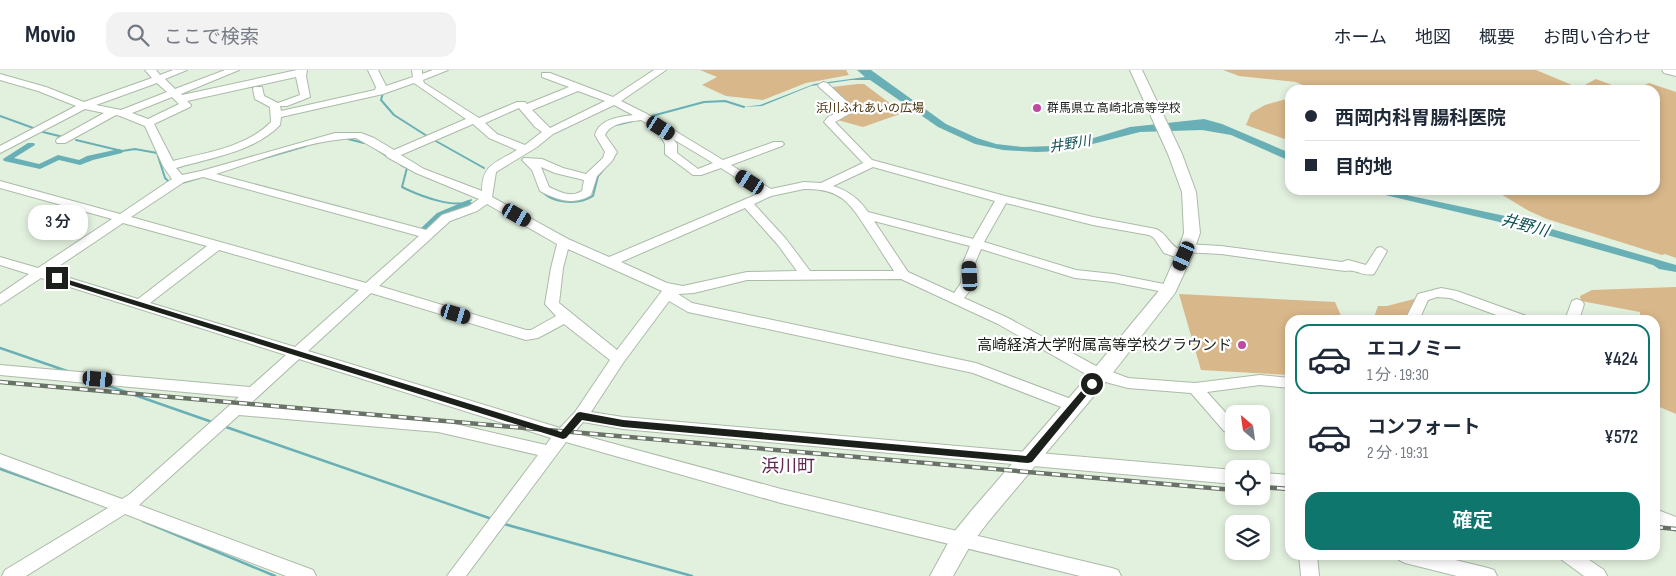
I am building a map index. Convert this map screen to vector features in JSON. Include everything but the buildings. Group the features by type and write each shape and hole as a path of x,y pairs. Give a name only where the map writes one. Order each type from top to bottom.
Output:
{"main road":[{"path":"941,576 962,539 1101,374 1169,289 1185,252 1192,233 1189,192 1178,162 1136,70"},
{"path":"1668,70 1676,72"}],"street":[{"path":"148,123 186,104 150,70"},
{"path":"0,150 84,106 182,70"},
{"path":"176,96 234,70"},
{"path":"374,70 381,87 379,92"},
{"path":"258,89 259,97 276,110 379,92 417,75 443,70"},
{"path":"11,576 136,499 446,218 478,205 486,197 489,173 510,160 527,155 549,132 614,101 661,70"},
{"path":"61,141 118,112 176,96 302,72 305,97 276,110"},
{"path":"417,75 419,84 476,121 493,136 503,139 527,155 559,171 590,178"},
{"path":"546,75 614,101 645,117 769,193"},
{"path":"0,77 84,106 118,112 148,123 174,175 180,178"},
{"path":"826,85 851,110 830,119 831,124 865,160 872,163 1093,221 1152,232 1159,235 1168,250 1185,252 1221,250 1345,267 1348,264 1369,271 1381,251"},
{"path":"525,109 576,88"},
{"path":"391,155 521,104 538,125 549,132"},
{"path":"169,166 250,141 274,127 276,110"},
{"path":"527,155 538,169 544,189 568,199 579,198 587,193 590,178 608,159 611,152 600,135 603,127 612,122 645,117"},
{"path":"37,132 74,144"},
{"path":"673,135 666,137 671,144 671,154 693,172 704,171 778,144"},
{"path":"0,300 180,178 203,174 334,136 363,137 420,172 486,197 564,242 608,263 671,289 694,289 738,276 804,274 903,276 1003,321 1089,369 1128,383 1195,388 1260,380 1285,382"},
{"path":"824,186 872,163"},
{"path":"203,174 428,234"},
{"path":"0,184 369,288 526,335 533,335 565,317"},
{"path":"608,263 748,204 769,193 811,185 824,186 851,198 903,276"},
{"path":"956,299 968,284 969,263 1002,198"},
{"path":"748,204 782,242 804,274"},
{"path":"864,215 977,244 1075,274 1113,278 1169,289"},
{"path":"564,242 557,268 552,304 565,317 618,359"},
{"path":"140,304 216,246"},
{"path":"0,261 613,451 781,496 1112,576"},
{"path":"456,576 550,452 580,416 618,359 671,289"},
{"path":"671,289 672,297 688,307 976,368 1074,406"},
{"path":"1414,315 1421,300 1425,296 1436,293 1452,294 1495,315"},
{"path":"1574,315 1577,304"},
{"path":"0,370 254,393"},
{"path":"1195,388 1225,422"},
{"path":"237,409 438,426 550,452"},
{"path":"580,416 623,424 1225,476"},
{"path":"0,460 126,506 307,576"},
{"path":"1270,481 1285,482"},
{"path":"1660,518 1676,524"},
{"path":"1308,560 1310,576"},
{"path":"1424,560 1488,576"},
{"path":"1575,560 1598,576"}],"green space":[{"path":"700,70 846,70 849,75 806,83 763,100 726,96 702,85 717,77"},
{"path":"1223,70 1536,70 1572,85 1302,85 1296,82 1239,76"},
{"path":"1596,79 1612,85 1585,85"},
{"name":"浜川ふれあいの広場","path":"864,84 903,113 863,127 834,119 855,111 832,90 832,87"},
{"path":"1660,87 1676,92 1676,258 1547,219 1502,195 1660,195"},
{"path":"1285,99 1285,139 1246,125 1251,113 1265,105"},
{"path":"1676,287 1676,414 1660,407 1660,315 1640,315 1640,312 1581,301 1580,296 1592,290"},
{"name":"高崎経済大学附属高等学校グラウンド","path":"1179,294 1335,302 1341,315 1285,315 1285,375 1201,370"},
{"path":"1418,298 1410,315 1375,315 1378,306 1387,306"}],"water":[{"name":"井野川","path":"857,70 871,70 946,124 996,144 1022,147 1054,146 1080,142 1130,127 1204,119 1222,124 1285,151 1285,159 1231,135 1202,130 1140,132 1065,151 1003,150 975,144 938,127 870,80 851,80 811,86 762,106 741,107 760,105 814,84 865,77"},
{"name":"井野川","path":"1385,195 1407,195 1510,217 1676,265 1676,272 1659,269 1653,265 1512,225"}],"waterway":[{"path":"383,93 381,100 394,115 427,136"},
{"path":"648,117 704,102 725,101 744,107"},
{"path":"0,116 36,129"},
{"path":"616,125 633,121"},
{"path":"43,132 63,137"},
{"path":"348,139 364,143"},
{"path":"76,140 122,151 135,149 157,153 165,178 169,182"},
{"path":"434,140 484,168"},
{"path":"31,145 7,159 40,167 58,157 80,163 90,158 119,151"},
{"path":"258,160 306,146"},
{"path":"376,149 388,157"},
{"path":"401,165 407,168 402,187 429,198 448,203 465,203 471,200"},
{"path":"538,185 548,196 555,199 571,202 579,201 593,196 598,176 604,169"},
{"path":"182,183 199,178"},
{"path":"423,230 440,215 468,203"},
{"path":"0,348 67,371"},
{"path":"103,384 212,422"},
{"path":"226,427 492,519"},
{"path":"0,469 88,500"},
{"path":"143,521 275,576"},
{"path":"504,524 692,576"}],"railway":[{"path":"0,382 1225,489"},
{"path":"1270,488 1285,489"},
{"path":"1660,527 1676,529"}],"place":[{"name":"群馬県立 高崎北高等学校","path":"1037,108"},
{"name":"高崎経済大学附属高等学校グラウンド","path":"1242,345"}],"district":[{"name":"浜川町","path":"788,466"}],"route":[{"path":"57,278 563,436 580,416 623,424 1028,460 1092,384"}]}
